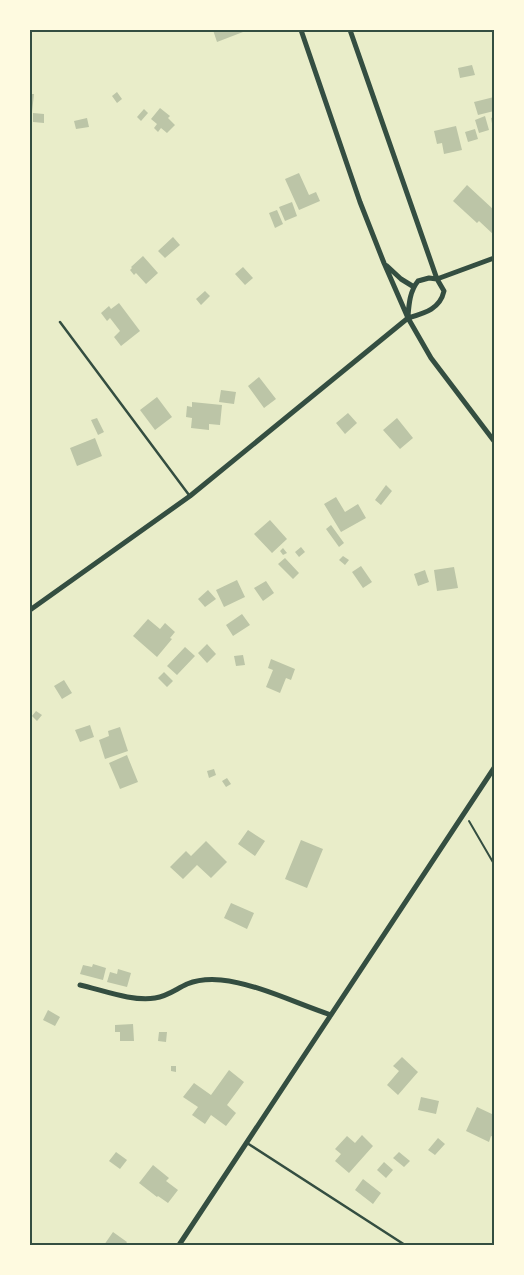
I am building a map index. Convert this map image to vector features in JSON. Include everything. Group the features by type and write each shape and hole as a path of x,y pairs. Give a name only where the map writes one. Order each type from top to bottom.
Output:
{"street":[{"path":"301,30 360,202 408,318 431,358 494,441"},
{"path":"30,610 190,496 408,318 426,313 439,302 444,291 438,279 350,30"},
{"path":"408,318 410,300 414,286 418,281 429,278 438,279 494,258"},
{"path":"384,263 400,279 414,286"},
{"path":"179,1245 494,768"},
{"path":"80,985 133,998 153,999 168,995 186,984 220,980 248,985 331,1015"}],"lane":[{"path":"60,322 190,496"},
{"path":"247,1143 405,1245"}],"path":[{"path":"464,812 494,864"}],"building":[{"path":"213,30 243,30 243,32 217,42"},
{"path":"472,65 475,75 460,78 458,68"},
{"path":"117,92 122,99 117,103 112,96"},
{"path":"30,94 34,94 32,112 30,112"},
{"path":"494,97 494,111 478,115 474,102"},
{"path":"160,108 170,116 168,118 175,125 167,133 161,128 158,132 154,128 157,124 151,119"},
{"path":"144,109 148,113 141,121 137,117"},
{"path":"33,113 44,114 44,123 33,122"},
{"path":"485,116 489,130 479,133 475,120"},
{"path":"494,117 494,129 493,129 491,118"},
{"path":"87,118 89,127 76,129 74,121"},
{"path":"456,126 462,150 444,154 442,143 437,144 434,131"},
{"path":"475,129 478,139 468,142 465,132"},
{"path":"299,173 309,195 316,192 320,201 299,210 285,179"},
{"path":"467,185 494,210 494,235 479,221 477,223 453,201"},
{"path":"292,202 297,216 285,221 279,207"},
{"path":"277,210 283,224 275,228 269,213"},
{"path":"173,237 180,245 165,258 158,251"},
{"path":"143,256 158,273 146,284 136,273 134,275 130,270"},
{"path":"243,267 253,278 245,285 235,274"},
{"path":"205,291 210,296 201,305 196,299"},
{"path":"119,303 140,331 121,346 114,337 120,331 110,318 107,321 101,313 109,306 111,309"},
{"path":"259,377 276,399 264,408 248,386"},
{"path":"221,390 236,392 234,404 219,402"},
{"path":"157,397 172,417 155,430 140,410"},
{"path":"192,402 222,405 220,425 209,424 209,430 191,428 192,418 186,417 187,406 192,407"},
{"path":"348,413 357,423 345,434 336,423"},
{"path":"97,418 104,432 98,435 91,420"},
{"path":"397,418 413,438 400,449 383,430"},
{"path":"95,438 102,456 77,466 70,448"},
{"path":"386,485 392,491 381,505 375,500"},
{"path":"336,497 345,512 358,504 366,518 341,532 324,504"},
{"path":"270,520 287,539 272,553 254,534"},
{"path":"331,525 344,543 339,547 326,529"},
{"path":"301,547 305,552 299,557 295,552"},
{"path":"283,548 287,553 283,555 280,551"},
{"path":"343,556 349,560 345,565 339,560"},
{"path":"285,558 299,573 293,579 278,564"},
{"path":"361,566 372,582 363,588 352,572"},
{"path":"454,567 458,588 437,591 434,570"},
{"path":"425,570 429,582 418,586 414,574"},
{"path":"237,580 245,597 224,607 216,590"},
{"path":"266,581 274,593 263,601 254,588"},
{"path":"208,590 216,599 205,607 198,599"},
{"path":"242,614 250,625 233,636 226,625"},
{"path":"148,619 160,629 165,623 175,632 170,638 172,639 157,657 133,636"},
{"path":"207,644 216,654 207,663 198,653"},
{"path":"185,647 195,656 177,675 167,666"},
{"path":"243,655 245,665 236,666 234,656"},
{"path":"271,659 295,669 291,680 286,678 280,693 266,687 273,670 268,668"},
{"path":"164,672 173,681 167,687 158,678"},
{"path":"64,680 72,693 62,699 54,686"},
{"path":"36,711 42,715 37,721 32,716"},
{"path":"90,725 94,737 80,742 75,730"},
{"path":"120,727 128,751 105,759 99,740 109,736 108,731"},
{"path":"127,755 138,782 120,789 109,763"},
{"path":"214,769 216,775 209,778 207,771"},
{"path":"227,778 231,784 226,787 222,781"},
{"path":"248,830 265,841 255,856 238,844"},
{"path":"301,840 323,849 307,888 285,879"},
{"path":"206,841 227,862 211,878 197,865 183,879 170,867 186,851 191,856"},
{"path":"231,903 254,913 247,929 224,918"},
{"path":"93,964 106,968 103,980 80,974 83,965 92,967"},
{"path":"118,969 131,973 127,987 107,982 110,972 117,974"},
{"path":"48,1010 60,1017 55,1026 43,1020"},
{"path":"133,1024 134,1041 120,1041 120,1032 115,1032 115,1025"},
{"path":"159,1032 167,1032 166,1042 158,1041"},
{"path":"402,1057 418,1072 398,1095 387,1085 399,1071 393,1066"},
{"path":"171,1066 176,1066 176,1072 171,1071"},
{"path":"229,1070 244,1082 227,1105 236,1113 226,1126 211,1115 205,1124 192,1115 198,1107 183,1097 194,1083 211,1095"},
{"path":"421,1097 439,1101 436,1114 418,1110"},
{"path":"477,1107 494,1115 494,1137 491,1136 489,1142 466,1131"},
{"path":"362,1135 373,1146 349,1173 335,1161 341,1154 335,1149 347,1136 355,1143"},
{"path":"438,1138 445,1144 435,1155 428,1150"},
{"path":"116,1152 127,1160 120,1169 109,1161"},
{"path":"399,1152 410,1161 404,1167 393,1158"},
{"path":"384,1162 393,1170 386,1178 377,1170"},
{"path":"153,1165 169,1178 166,1181 178,1190 168,1203 139,1183"},
{"path":"363,1179 381,1193 373,1204 355,1190"},
{"path":"113,1232 127,1242 125,1245 104,1245"}]}
